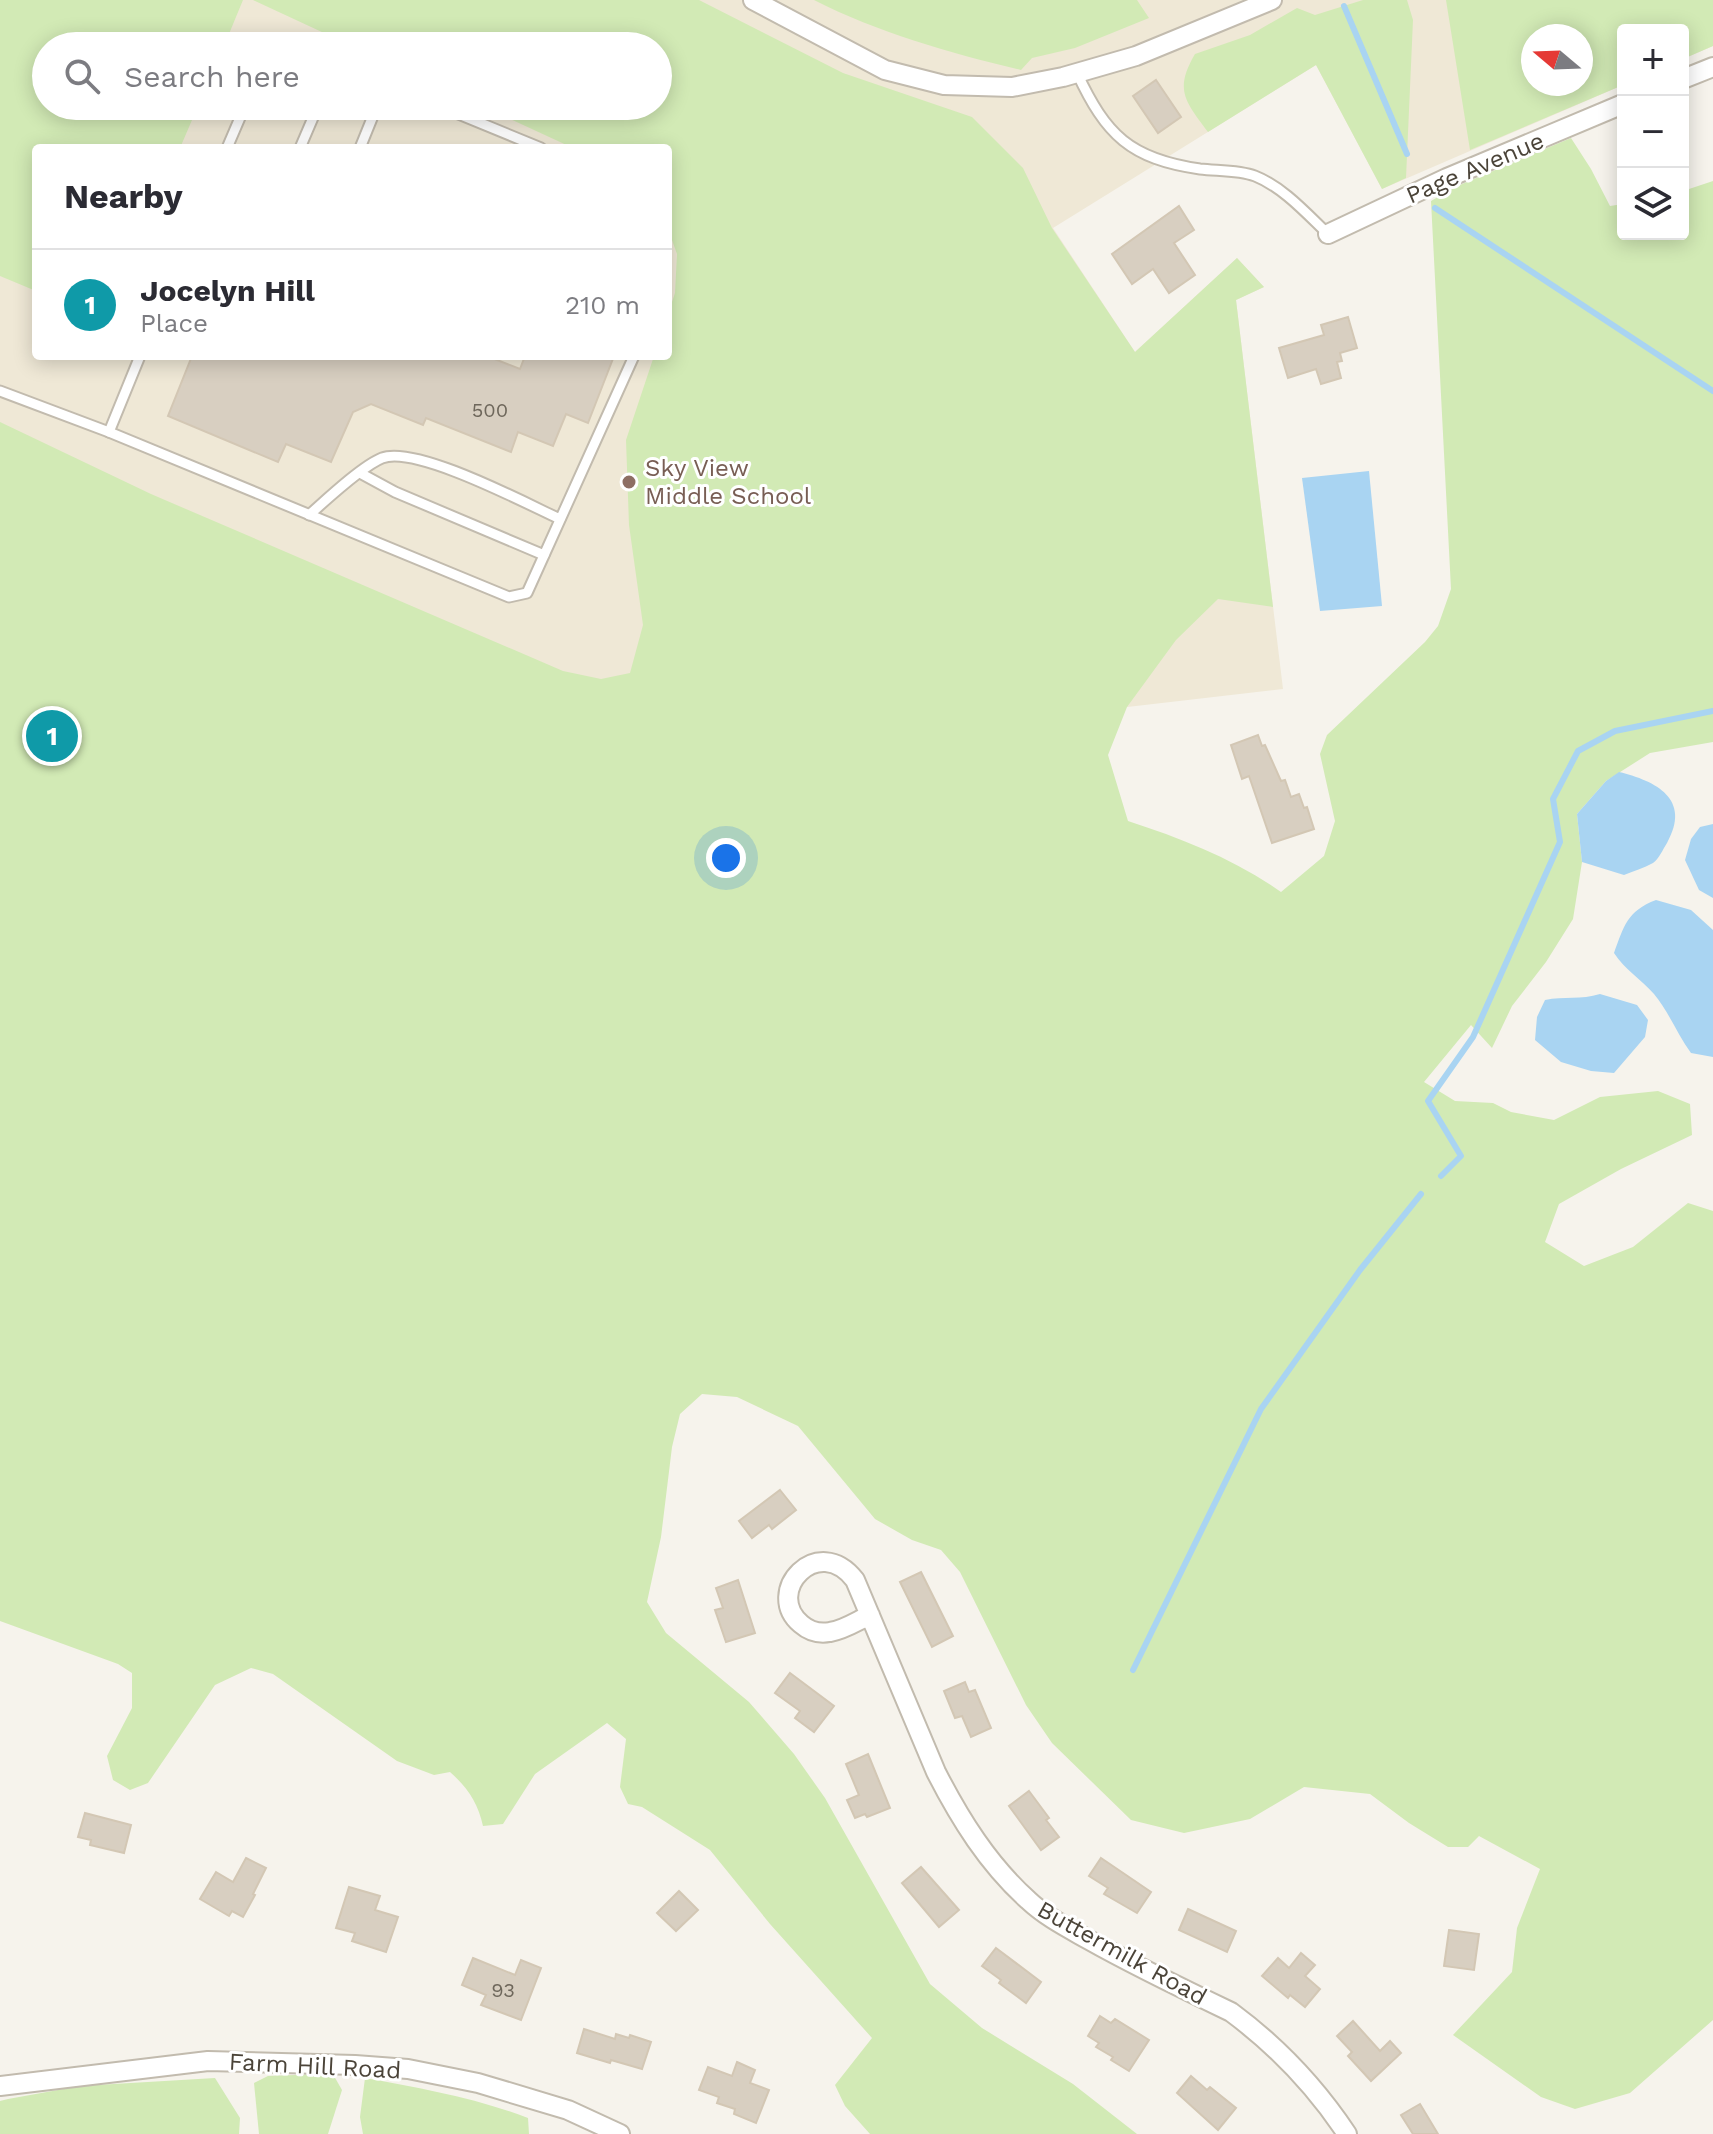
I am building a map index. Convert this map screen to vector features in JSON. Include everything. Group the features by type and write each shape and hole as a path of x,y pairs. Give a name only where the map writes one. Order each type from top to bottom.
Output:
{"street":[{"path":"753,0 885,70 944,85 1012,87 1136,56 1272,0"},
{"path":"1689,77 1713,67"},
{"name":"Page Avenue","path":"1328,234 1447,178 1617,107"},
{"name":"Buttermilk Road","path":"870,1615 840,1629 817,1632 797,1620 791,1610 790,1586 805,1567 827,1561 838,1564 855,1580 870,1615 936,1772 969,1831 994,1865 1028,1901 1055,1921 1114,1954 1231,2012 1302,2074 1347,2134"},
{"name":"Farm Hill Road","path":"0,2086 208,2061 408,2069 478,2083 568,2110 620,2134"}],"lane":[{"path":"1077,73 1094,110 1111,132 1144,155 1177,165 1254,176 1277,189 1328,234"},
{"path":"229,144 239,120"},
{"path":"302,144 312,120"},
{"path":"362,144 371,120"},
{"path":"473,120 531,144"},
{"path":"109,432 138,360"},
{"path":"0,391 109,432 509,597 527,593 632,360"},
{"path":"309,515 383,457 410,457 455,471 560,519"},
{"path":"360,473 395,492 544,555"}],"shaded area":[{"name":"Sky View Middle School","path":"0,0 1713,0 1713,46 1689,56 1689,24 1617,24 1617,88 1382,189 1316,65 1053,228 1135,352 1237,258 1264,287 1236,300 1283,689 1041,717 0,1057"}],"green space":[{"path":"0,0 243,0 230,32 32,32 32,120 192,120 182,144 32,144 32,289 0,276"},
{"path":"253,0 699,0 843,73 972,117 1023,168 1052,228 1135,352 1237,258 1264,287 1236,300 1273,607 1218,599 1176,640 1127,707 1108,755 1128,821 1208,851 1281,892 1324,856 1335,821 1320,754 1327,735 1425,642 1438,626 1451,589 1431,201 1455,187 1571,138 1610,206 1617,205 1617,240 1689,240 1689,189 1713,181 1713,742 1650,753 1606,781 1577,814 1582,862 1573,919 1546,962 1512,1006 1492,1048 1471,1025 1424,1082 1455,1101 1493,1103 1511,1112 1554,1120 1600,1097 1658,1091 1690,1104 1692,1135 1621,1169 1559,1204 1545,1242 1584,1266 1633,1247 1688,1203 1713,1211 1713,2020 1630,2093 1575,2109 1541,2097 1453,2035 1512,1972 1517,1928 1540,1869 1479,1836 1468,1847 1448,1847 1370,1794 1304,1787 1250,1819 1184,1833 1131,1820 1052,1743 1026,1705 960,1572 941,1550 912,1540 875,1519 798,1426 737,1397 702,1394 680,1414 672,1447 661,1537 647,1602 666,1633 749,1702 794,1754 825,1798 930,1984 982,2028 1073,2084 1137,2134 870,2134 845,2106 835,2085 872,2038 770,1924 710,1850 642,1807 628,1804 620,1787 626,1739 607,1723 535,1774 503,1824 483,1826 471,1796 450,1772 434,1775 397,1761 273,1674 251,1668 215,1685 148,1783 130,1790 113,1780 107,1756 132,1708 132,1673 118,1664 0,1621 0,422 151,494 563,671 601,679 630,673 643,625 629,525 626,440 653,360 672,360 672,302 677,254 672,240 672,144 564,144 512,120 672,120 672,32 322,32"},
{"path":"814,0 1137,0 1149,18 1075,48 1032,58 1021,70 915,41"},
{"path":"1363,0 1407,0 1413,20 1406,178 1382,189 1316,65 1208,132 1185,95 1185,77 1195,54 1250,35 1297,8 1315,15"},
{"path":"1446,0 1713,0 1713,46 1689,56 1689,24 1617,24 1617,88 1470,150"},
{"path":"268,2076 334,2076 342,2090 328,2134 259,2134 254,2083"},
{"path":"215,2078 240,2118 239,2134 0,2134 0,2101 80,2086"},
{"path":"365,2078 448,2094 508,2111 528,2118 529,2134 363,2134 360,2117"}],"water":[{"path":"1369,471 1382,606 1320,611 1302,478"},
{"path":"1619,772 1657,787 1673,804 1675,815 1674,828 1657,859 1624,875 1582,862 1577,814 1606,781"},
{"path":"1713,824 1713,898 1699,890 1685,860 1691,839 1700,827"},
{"path":"1656,900 1691,910 1713,930 1713,1057 1691,1053 1654,994 1614,953 1633,914"},
{"path":"1600,994 1637,1005 1648,1020 1645,1037 1614,1073 1591,1071 1561,1062 1535,1040 1537,1017 1545,1000"}],"building":[{"path":"1156,80 1181,117 1158,133 1133,96"},
{"path":"1179,206 1194,230 1174,243 1195,275 1169,293 1153,269 1132,284 1112,254"},
{"path":"1348,317 1357,348 1340,353 1342,361 1337,362 1341,378 1321,384 1316,369 1288,378 1279,348 1324,335 1321,325"},
{"path":"190,360 497,360 520,369 523,360 612,360 588,423 566,414 553,446 518,432 511,452 426,418 423,425 371,404 353,412 331,462 286,444 278,462 168,416"},
{"path":"1258,735 1281,781 1285,780 1291,797 1299,794 1304,808 1307,807 1314,829 1272,843 1249,776 1242,779 1231,745"},
{"path":"780,1490 796,1510 772,1529 769,1525 752,1538 739,1521"},
{"path":"921,1572 953,1636 932,1647 900,1582"},
{"path":"738,1580 755,1633 726,1642 715,1610 723,1608 716,1588"},
{"path":"790,1673 834,1706 814,1732 795,1718 800,1711 775,1693"},
{"path":"965,1682 969,1692 975,1690 991,1728 971,1737 962,1716 955,1718 944,1691"},
{"path":"868,1754 890,1808 855,1818 847,1800 859,1795 846,1764"},
{"path":"1029,1791 1059,1837 1041,1850 1009,1806"},
{"path":"85,1813 131,1825 124,1853 90,1845 91,1840 78,1837"},
{"path":"246,1858 266,1868 243,1917 232,1911 229,1916 200,1899 216,1872 233,1882"},
{"path":"1101,1858 1151,1892 1137,1913 1104,1894 1108,1888 1089,1876"},
{"path":"921,1867 959,1910 939,1927 902,1883"},
{"path":"349,1887 380,1896 375,1910 398,1917 386,1952 352,1941 355,1933 336,1928"},
{"path":"679,1891 698,1910 676,1931 657,1913"},
{"path":"1188,1909 1236,1931 1227,1952 1179,1930"},
{"path":"1449,1930 1479,1934 1474,1970 1444,1966"},
{"path":"996,1948 1041,1982 1026,2003 982,1966"},
{"path":"1301,1953 1315,1965 1305,1976 1320,1989 1305,2007 1290,1995 1288,1998 1262,1976 1278,1958 1289,1968"},
{"path":"473,1958 515,1975 521,1960 541,1968 521,2020 481,2005 486,1995 462,1985"},
{"path":"1100,2016 1111,2023 1115,2019 1149,2040 1129,2071 1111,2060 1113,2057 1096,2047 1099,2043 1088,2036"},
{"path":"1353,2021 1380,2051 1390,2041 1401,2053 1371,2081 1348,2056 1352,2052 1337,2036"},
{"path":"584,2029 615,2039 616,2034 629,2038 630,2035 651,2042 642,2069 577,2053"},
{"path":"737,2062 755,2070 750,2083 769,2090 756,2123 734,2114 735,2109 717,2103 719,2097 699,2090 708,2067 732,2076"},
{"path":"1191,2076 1236,2108 1218,2130 1177,2093"},
{"path":"1420,2104 1438,2134 1413,2134 1401,2115"}],"waterway":[{"path":"1344,6 1407,154"},
{"path":"1435,208 1713,391"},
{"path":"1441,1176 1461,1156 1428,1101 1473,1037 1560,842 1553,799 1578,751 1615,731 1713,711"},
{"path":"1133,1670 1261,1409 1360,1270 1421,1194"}],"place":[{"name":"Sky View Middle School","path":"629,482"},
{"name":"Jocelyn Hill","path":"52,736"}]}
